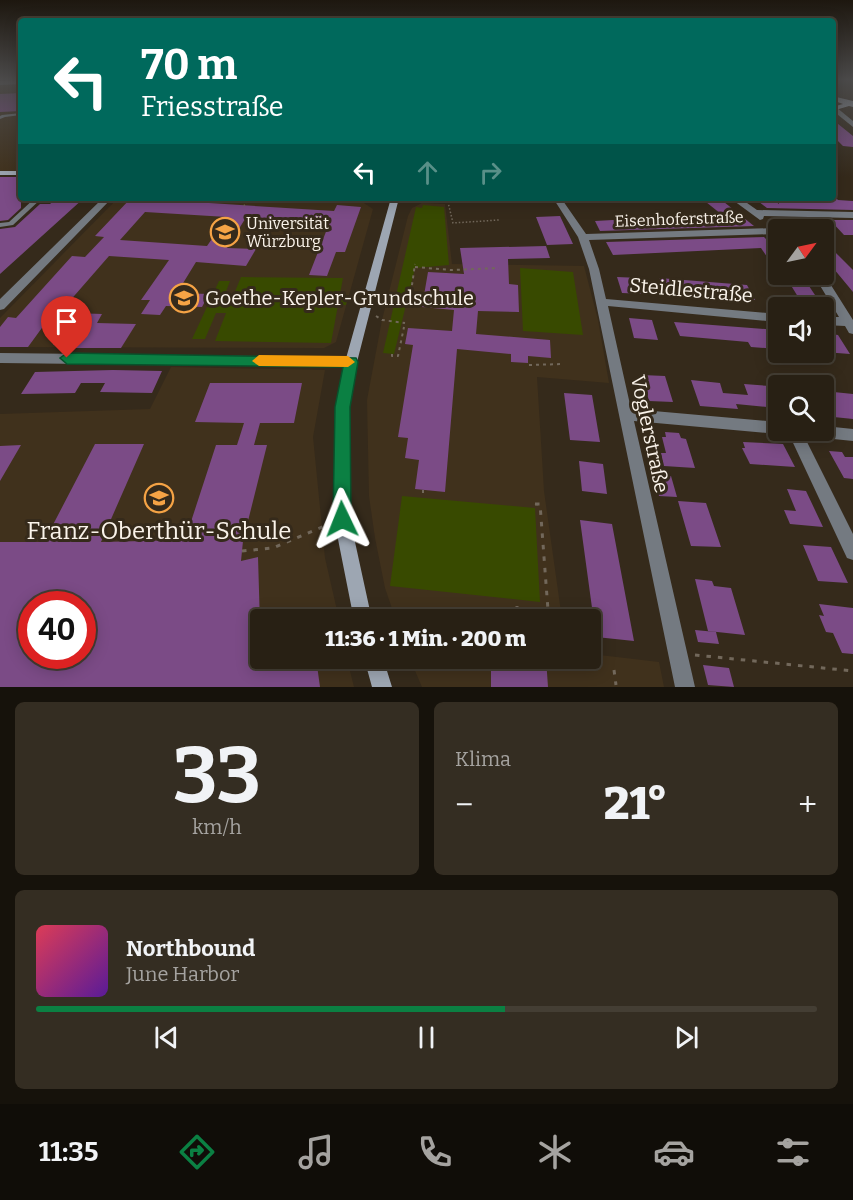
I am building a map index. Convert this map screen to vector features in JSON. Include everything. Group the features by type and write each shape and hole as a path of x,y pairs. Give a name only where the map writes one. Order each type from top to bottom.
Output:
{"street":[{"path":"837,112 853,125"},
{"path":"0,173 18,173"},
{"path":"0,306 105,201"},
{"path":"361,609 342,519 342,407 351,362 396,201"},
{"name":"Voglerstraße","path":"559,201 583,237 594,269 686,687"},
{"path":"738,201 768,224"},
{"path":"755,213 853,215"},
{"name":"Eisenhoferstraße","path":"583,237 768,232"},
{"path":"825,285 850,326"},
{"name":"Steidlestraße","path":"601,302 768,317"},
{"path":"834,323 850,326"},
{"path":"0,358 351,362"},
{"path":"626,414 768,427"},
{"path":"834,433 853,435"},
{"path":"799,441 853,552"},
{"path":"376,669 382,687"}],"lane":[{"path":"0,118 18,114"},
{"path":"0,225 11,224 36,201"}],"path":[{"path":"244,206 246,201"},
{"path":"396,201 448,203 482,201"},
{"path":"448,203 453,223 499,220"},
{"path":"449,265 451,270"},
{"path":"409,306 415,266 451,270 499,268"},
{"path":"382,320 403,323"},
{"path":"392,354 398,357 404,327"},
{"path":"529,365 564,364"},
{"path":"423,490 423,495"},
{"path":"534,504 540,504 548,609"},
{"path":"242,551 273,548 342,519"},
{"path":"701,656 853,671"},
{"path":"614,670 616,685"}],"shaded area":[{"path":"0,112 18,112 18,174 0,173"},
{"path":"115,201 335,201 364,203 373,209 336,342 324,348 0,347 0,318"},
{"path":"422,203 445,204 452,264 584,266 598,320 609,383 537,377 544,491 561,609 392,609 385,588 369,496 367,400 382,320 412,208"},
{"name":"Franz-Oberthür-Schule","path":"171,367 325,370 313,437 325,558 337,609 250,609 250,669 350,669 354,687 0,687 0,414 150,409"},
{"path":"601,655 659,662 664,687 422,687 414,669 601,669"}],"green space":[{"path":"423,205 444,207 449,265 415,268 394,354 383,353 416,207 422,208"},
{"path":"520,268 573,272 583,335 523,331"},
{"path":"241,277 343,278 340,294 348,295 346,305 338,305 331,343 215,341 226,313 216,313 205,339 192,339 219,281 230,281 225,294 234,294"},
{"path":"402,496 535,508 540,602 390,586"}],"building":[{"path":"836,122 853,136 853,147 843,146 836,139"},
{"path":"0,177 18,177 18,201 21,201 21,208 8,220 0,221"},
{"path":"836,198 853,201 853,210 767,208 758,201 775,201 779,204 779,201 836,201"},
{"path":"54,201 81,201 0,274 0,229 15,227 40,204 50,204"},
{"path":"128,201 178,201 334,211 337,205 361,207 345,252 336,252 327,276 309,275 329,224 245,219 227,248 256,249 246,266 196,262 177,293 209,294 202,307 166,306 160,315 141,314 150,300 141,300 169,260 109,256 68,303 63,299 28,347 0,347 0,327 8,317 16,318 72,256 85,257 104,237 95,236","holes":["145,212 227,217 207,246 120,240"]},
{"path":"705,201 723,201 754,226 600,231 595,221 721,214"},
{"path":"560,216 573,244 547,245 536,217"},
{"path":"834,220 853,220 853,235 844,235 834,224"},
{"path":"764,237 768,241 768,258 761,248 613,255 606,242"},
{"path":"546,246 550,258 508,259 509,284 518,285 519,312 478,311 476,334 550,340 551,358 528,356 528,363 511,362 511,354 457,349 445,492 415,489 419,460 405,458 408,438 398,437 413,345 405,344 408,328 452,331 454,310 422,307 428,272 464,274 460,248"},
{"path":"834,251 853,270 853,292 834,269"},
{"path":"617,277 640,278 645,294 622,293"},
{"path":"659,278 747,285 755,300 665,296"},
{"path":"791,285 808,285 816,297 798,297"},
{"path":"74,313 102,314 97,323 136,324 121,348 72,348 74,346 53,345"},
{"path":"629,318 652,320 658,340 634,338"},
{"path":"674,322 768,329 768,348 751,347 748,342 680,336"},
{"path":"834,334 838,335 850,354 834,353"},
{"path":"162,371 152,393 100,392 105,383 81,383 75,393 21,394 35,372"},
{"path":"642,375 665,376 673,402 649,401"},
{"path":"691,380 720,383 723,393 748,395 744,384 768,386 768,407 736,404 738,409 700,406"},
{"path":"210,383 302,383 294,423 260,423 254,445 267,445 243,541 241,561 258,557 260,609 250,609 250,669 318,669 320,687 0,687 0,542 44,542 95,444 144,444 101,542 185,540 216,445 237,445 244,423 195,422"},
{"path":"834,392 853,394 853,419 834,417"},
{"path":"564,393 592,395 600,442 570,440"},
{"path":"665,432 679,433 681,438 686,439 695,468 664,466 661,453 666,453 662,437 666,437"},
{"path":"743,442 783,444 795,467 750,464 742,448 745,448"},
{"path":"21,445 0,481 0,446"},
{"path":"829,451 842,452 845,457 853,457 853,479 844,478"},
{"path":"579,461 603,464 607,494 582,491"},
{"path":"654,475 671,476 677,497 659,496"},
{"path":"787,489 806,491 823,527 790,524 784,510 796,511"},
{"path":"678,501 706,503 721,547 691,546"},
{"path":"580,520 612,524 634,641 601,638 601,609 592,609"},
{"path":"803,545 831,547 848,583 818,581"},
{"path":"695,579 712,581 714,586 731,588 745,635 708,631"},
{"path":"819,604 853,608 853,654 842,653 833,633 826,632 819,615 824,616"},
{"path":"695,630 716,632 719,644 698,642"},
{"path":"703,665 729,668 734,687 708,685"},
{"path":"491,669 547,669 548,687 491,687"}],"slow traffic":[{"path":"259,361 348,362"}],"place":[{"name":"Universität Würzburg","path":"225,232"},
{"name":"Goethe-Kepler-Grundschule","path":"184,298"},
{"name":"Franz-Oberthür-Schule","path":"159,498"}],"route":[{"path":"67,358 351,362 342,407 340,488 342,519"}]}
